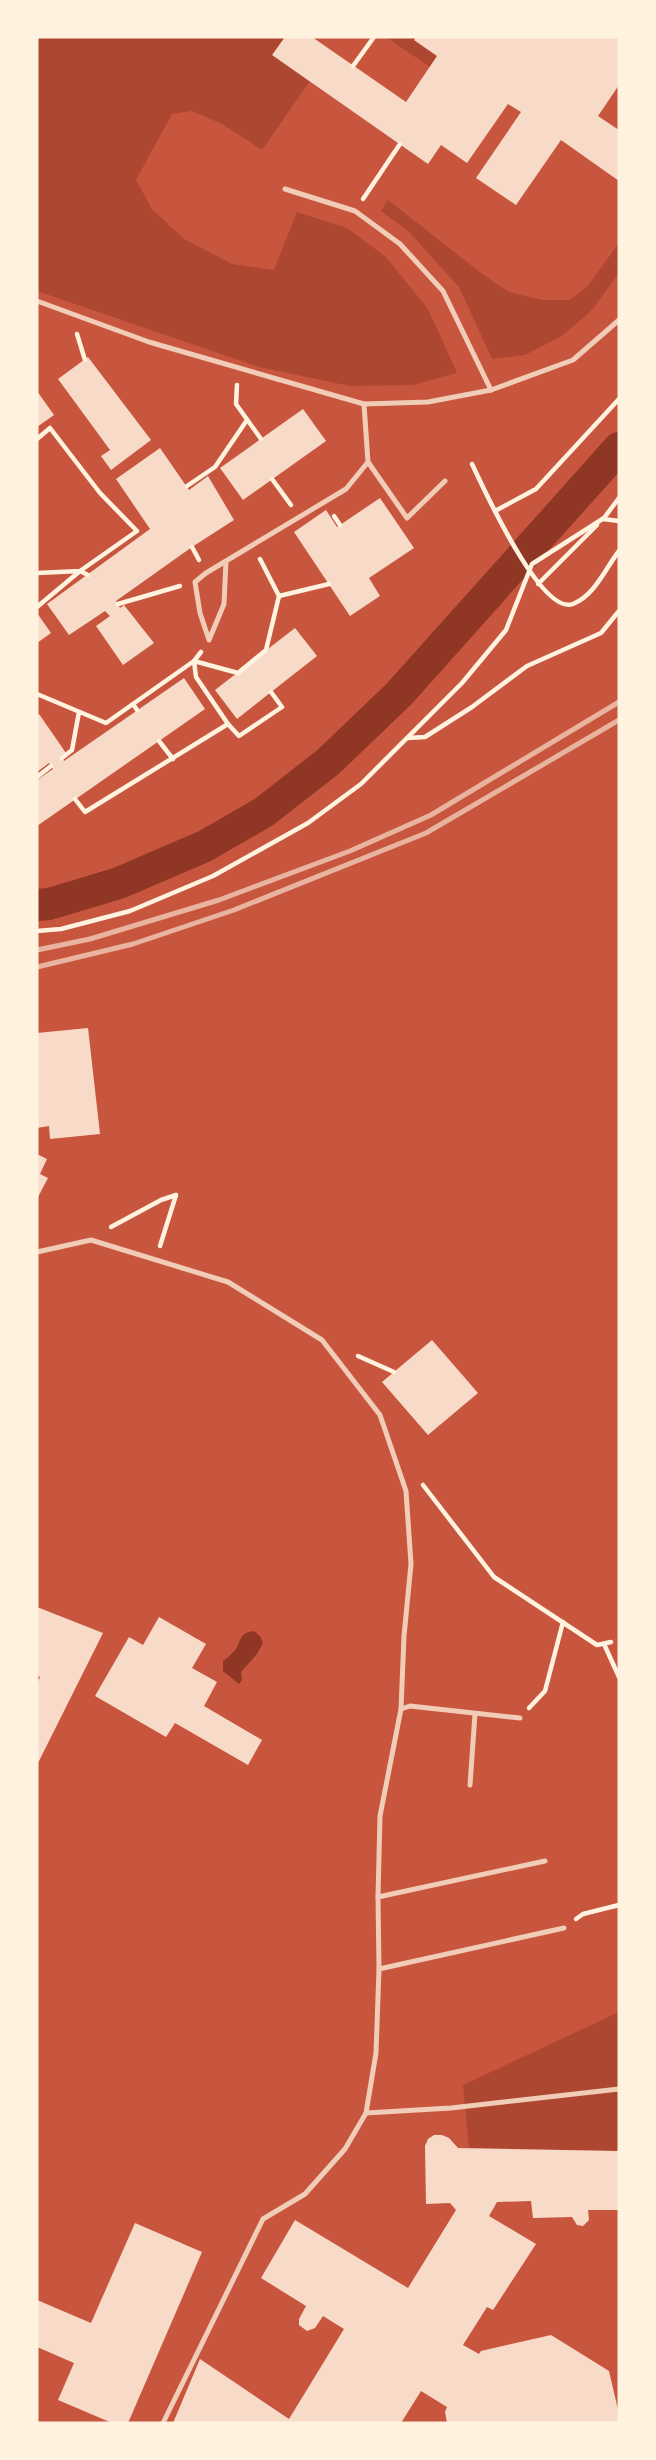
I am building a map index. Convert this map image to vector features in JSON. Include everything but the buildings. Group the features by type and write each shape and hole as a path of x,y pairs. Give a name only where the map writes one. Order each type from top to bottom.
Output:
{"lane":[{"path":"285,189 355,211 400,244 443,291 491,390"},
{"path":"37,301 149,342 364,404 428,402 491,390 573,360 619,320"},
{"path":"364,404 368,462 407,518 445,481"},
{"path":"209,640 194,582 346,489 368,462"},
{"path":"209,640 224,604 226,561"},
{"path":"37,1252 91,1240 228,1282 322,1340 380,1415 406,1491 411,1564 401,1709 380,1816 376,2053 366,2113 345,2149 305,2194 263,2219 163,2423"},
{"path":"401,1709 410,1706 520,1718"},
{"path":"470,1785 475,1714"},
{"path":"378,1897 545,1861"},
{"path":"379,1969 564,1928"},
{"path":"366,2113 451,2108 619,2089"}],"path":[{"path":"353,66 374,37"},
{"path":"355,211 400,144"},
{"path":"239,369 236,404 261,439"},
{"path":"495,511 536,489 619,399"},
{"path":"187,486 215,467 247,420"},
{"path":"37,439 50,428 100,494 137,531 80,571 37,607"},
{"path":"472,464 495,511 538,584 560,604 571,605 589,594 619,551"},
{"path":"272,479 300,517"},
{"path":"538,584 604,518 619,498"},
{"path":"37,931 61,929 130,911 214,876 308,822 361,784 462,683 506,630 532,564 604,518 619,521"},
{"path":"194,661 236,672 267,648 279,596 253,546"},
{"path":"37,573 80,571 88,575"},
{"path":"118,604 194,582"},
{"path":"279,596 329,584"},
{"path":"407,738 425,737 472,707 527,666 601,633 619,611"},
{"path":"37,694 106,723 194,661 209,640"},
{"path":"194,661 196,677 239,736 282,707 271,692"},
{"path":"133,704 137,710"},
{"path":"62,758 72,750 79,712"},
{"path":"75,799 85,812 228,724"},
{"path":"159,741 173,759"},
{"path":"37,777 51,766"},
{"path":"91,1240 161,1200 176,1195 156,1260"},
{"path":"394,1454 407,1464 494,1577 597,1645 611,1642"},
{"path":"545,1691 563,1622"},
{"path":"604,1644 619,1676"},
{"path":"564,1928 583,1914 619,1905"}],"shaded area":[{"path":"37,37 298,37 292,53 312,78 262,150 222,124 192,111 172,114 136,180 152,209 184,239 232,264 274,270 297,212 347,228 386,257 428,309 457,373 413,385 350,386 259,367 37,291"},
{"path":"386,37 416,37 414,40 437,56 430,67"},
{"path":"388,200 509,292 543,300 569,300 588,286 619,243 619,273 592,310 562,336 525,355 492,359 459,287 408,231 381,211"},
{"path":"254,1631 263,1643 241,1672 242,1680 239,1684 223,1671 223,1661 234,1651 244,1634"},
{"path":"619,2012 619,2151 469,2148 463,2085"}],"waterway":[{"path":"37,905 49,904 119,883 205,846 264,812 328,762 399,694 619,448"}],"railway":[{"path":"37,950 90,939 219,900 350,851 431,815 619,702"},
{"path":"37,967 133,944 234,910 426,833 619,720"}]}
